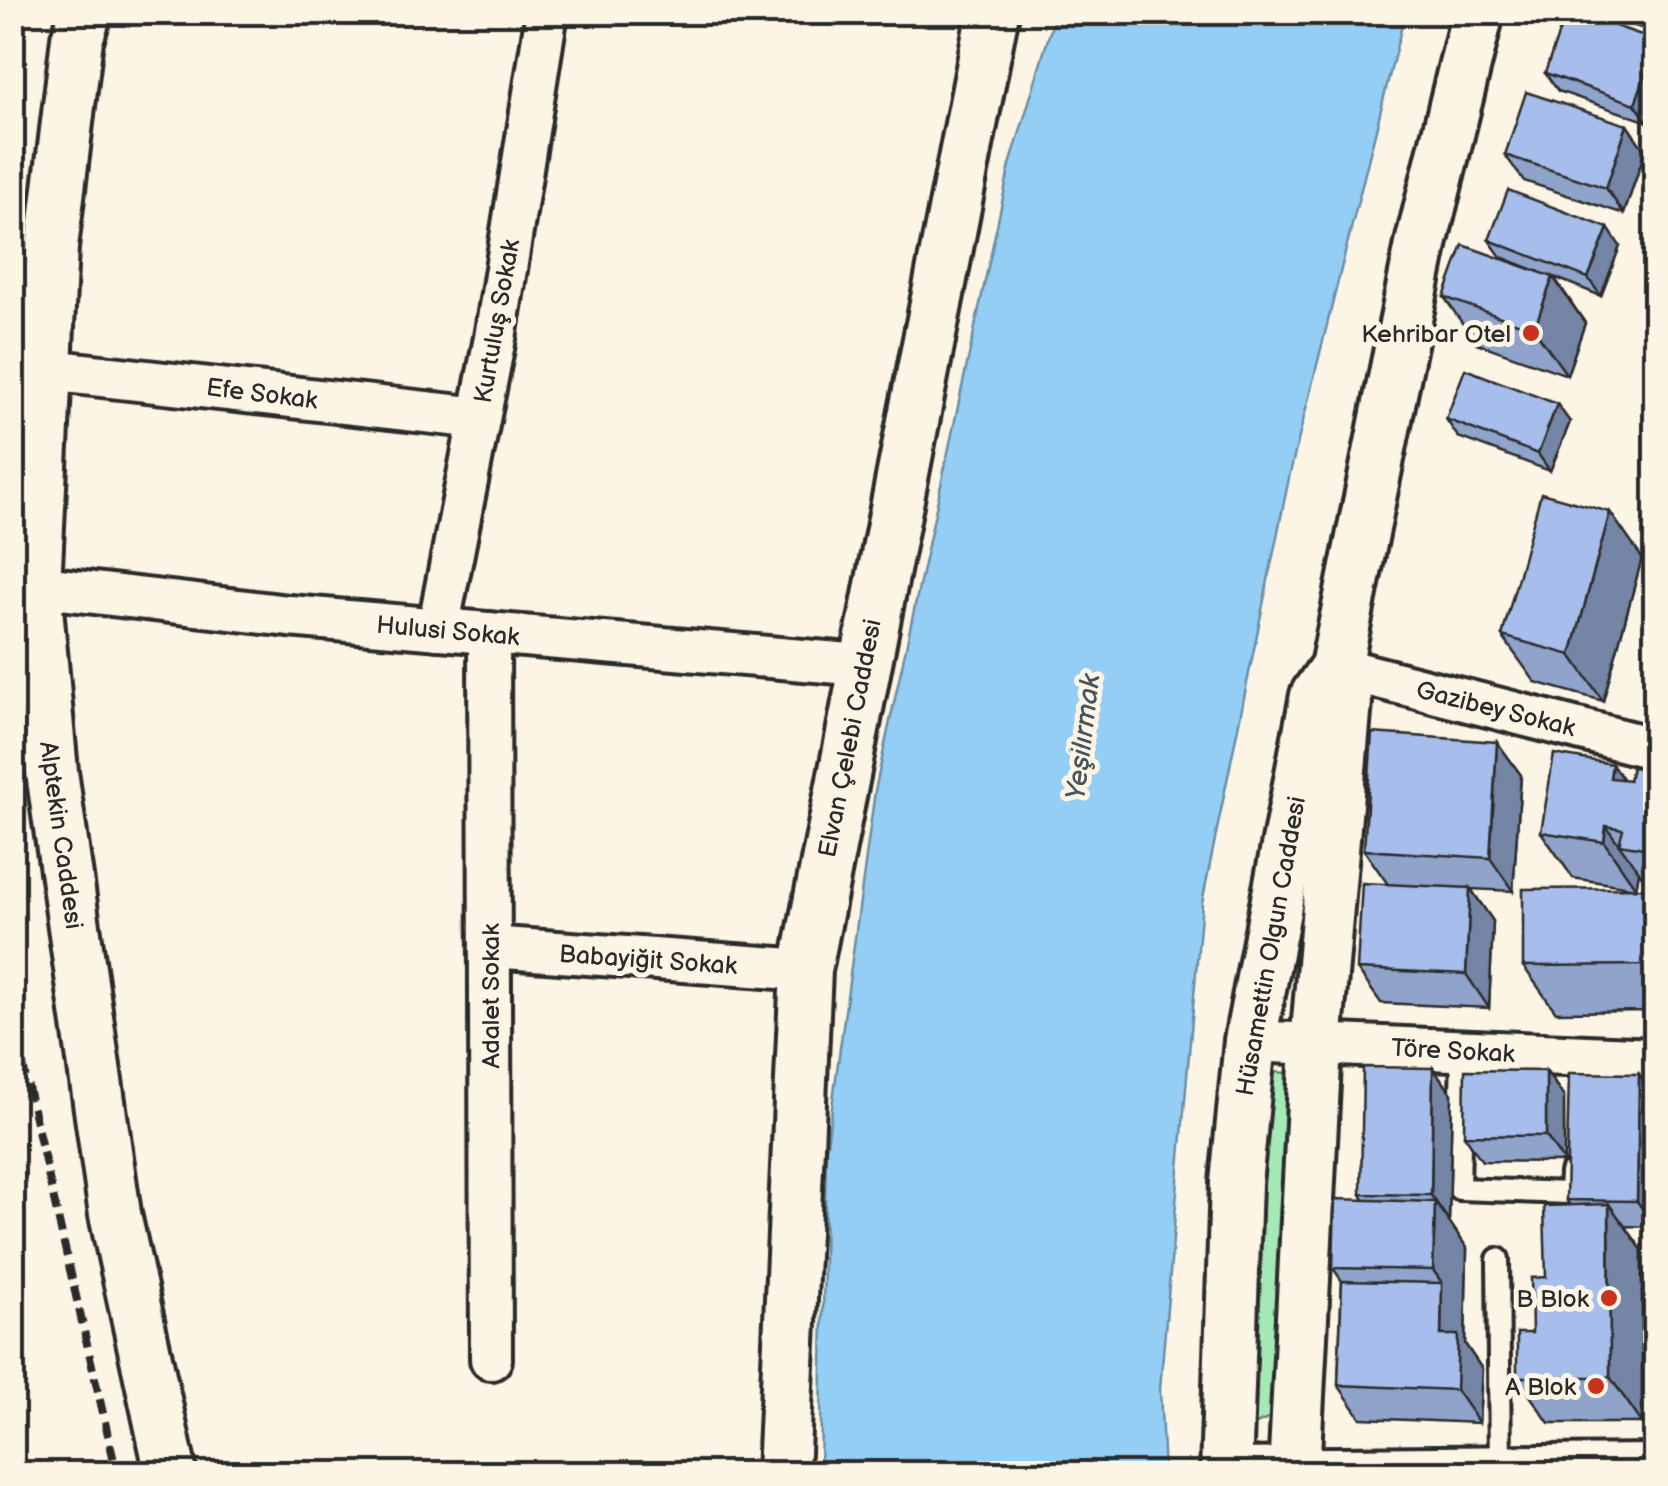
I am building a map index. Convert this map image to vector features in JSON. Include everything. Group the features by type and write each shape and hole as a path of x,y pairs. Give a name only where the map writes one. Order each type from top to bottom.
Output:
{"street":[{"name":"Alptekin Caddesi","path":"86,12 77,40 52,247 28,367 35,586 52,772 115,1214 171,1474"},
{"name":"Kurtuluş Sokak","path":"438,629 480,418 547,12"},
{"name":"Elvan Çelebi Caddesi","path":"783,1474 806,970 862,665 993,12"},
{"name":"Hüsamettin Olgun Caddesi","path":"1226,1471 1236,1183 1250,1040 1316,696 1336,666 1422,240 1478,12"},
{"name":"Hüsamettin Olgun Caddesi","path":"1422,240 1508,12"},
{"name":"Efe Sokak","path":"28,367 480,418"},
{"name":"Hulusi Sokak","path":"35,586 438,629 862,665"},
{"name":"Adalet Sokak","path":"489,633 491,1359"},
{"name":"Hüsamettin Olgun Caddesi","path":"1294,1471 1316,1044 1346,700 1336,666"},
{"name":"Gazibey Sokak","path":"1336,666 1653,740"},
{"name":"Babayiğit Sokak","path":"490,948 806,970"},
{"name":"Töre Sokak","path":"1250,1040 1462,1051 1574,1064 1656,1059"},
{"path":"1226,1471 1656,1464"}],"lane":[{"path":"1462,1051 1459,1188 1570,1193 1571,1158"},
{"path":"1498,1259 1500,1466"}],"green space":[{"path":"1262,1071 1286,1073 1275,1416 1256,1424 1243,1416"}],"water":[{"name":"Yeşilırmak","path":"1056,12 1405,13 1290,473 1202,903 1160,1389 1164,1473 820,1473 826,1151 875,791 1010,165"}],"building":[{"path":"1566,12 1656,40 1635,104 1545,73"},
{"path":"1656,65 1656,83 1647,78"},
{"path":"1526,92 1627,125 1606,188 1505,155"},
{"path":"1508,190 1608,228 1588,278 1489,240"},
{"path":"1463,245 1553,277 1534,329 1444,297"},
{"path":"1465,369 1557,404 1538,454 1446,419"},
{"path":"1541,493 1610,512 1571,655 1502,636"},
{"path":"1372,733 1497,742 1490,858 1364,850"},
{"path":"1554,754 1612,764 1610,778 1629,780 1632,767 1656,770 1656,850 1619,844 1623,829 1606,826 1604,842 1541,832"},
{"path":"1362,883 1470,888 1466,974 1357,969"},
{"path":"1656,888 1656,965 1523,966 1523,889"},
{"path":"1363,1067 1433,1068 1431,1195 1361,1194"},
{"path":"1465,1070 1546,1071 1546,1136 1464,1135"},
{"path":"1569,1073 1639,1074 1637,1201 1566,1200"},
{"path":"1335,1199 1435,1202 1433,1270 1333,1268"},
{"path":"1609,1204 1610,1377 1517,1377 1517,1333 1532,1333 1531,1278 1546,1277 1544,1206"},
{"path":"1342,1281 1442,1283 1441,1335 1458,1335 1456,1390 1338,1385"}],"railway":[{"path":"12,1018 117,1474"}],"place":[{"name":"Kehribar Otel","path":"1531,333"},
{"name":"B Blok","path":"1609,1298"},
{"name":"A Blok","path":"1596,1386"}]}
